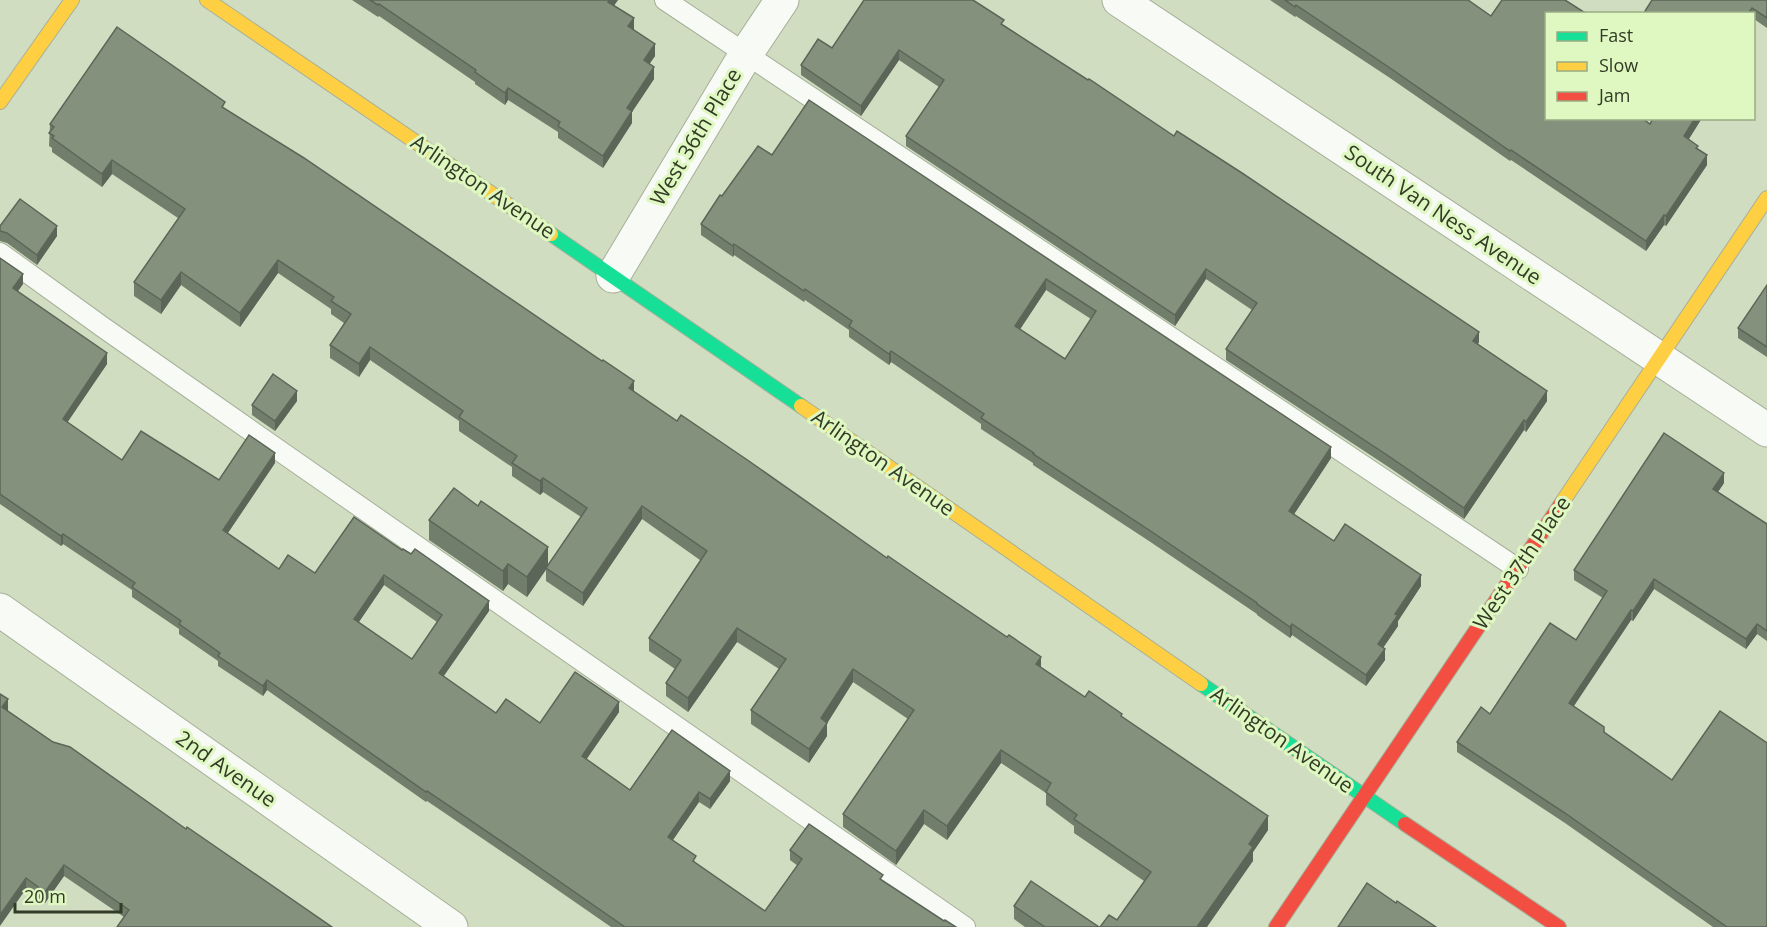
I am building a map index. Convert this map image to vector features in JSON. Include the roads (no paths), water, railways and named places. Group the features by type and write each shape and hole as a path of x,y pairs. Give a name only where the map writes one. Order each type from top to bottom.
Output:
{"main road":[{"path":"0,102 72,0"},
{"name":"Arlington Avenue","path":"207,0 613,276 1365,797 1559,927"},
{"name":"West 37th Place","path":"1276,927 1767,198"}],"street":[{"name":"West 36th Place","path":"613,276 746,54 782,0"},
{"name":"South Van Ness Avenue","path":"1119,0 1767,430"},
{"name":"2nd Avenue","path":"0,610 452,927"}],"lane":[{"path":"665,0 1518,569"},
{"path":"0,253 300,465 965,927"}]}
